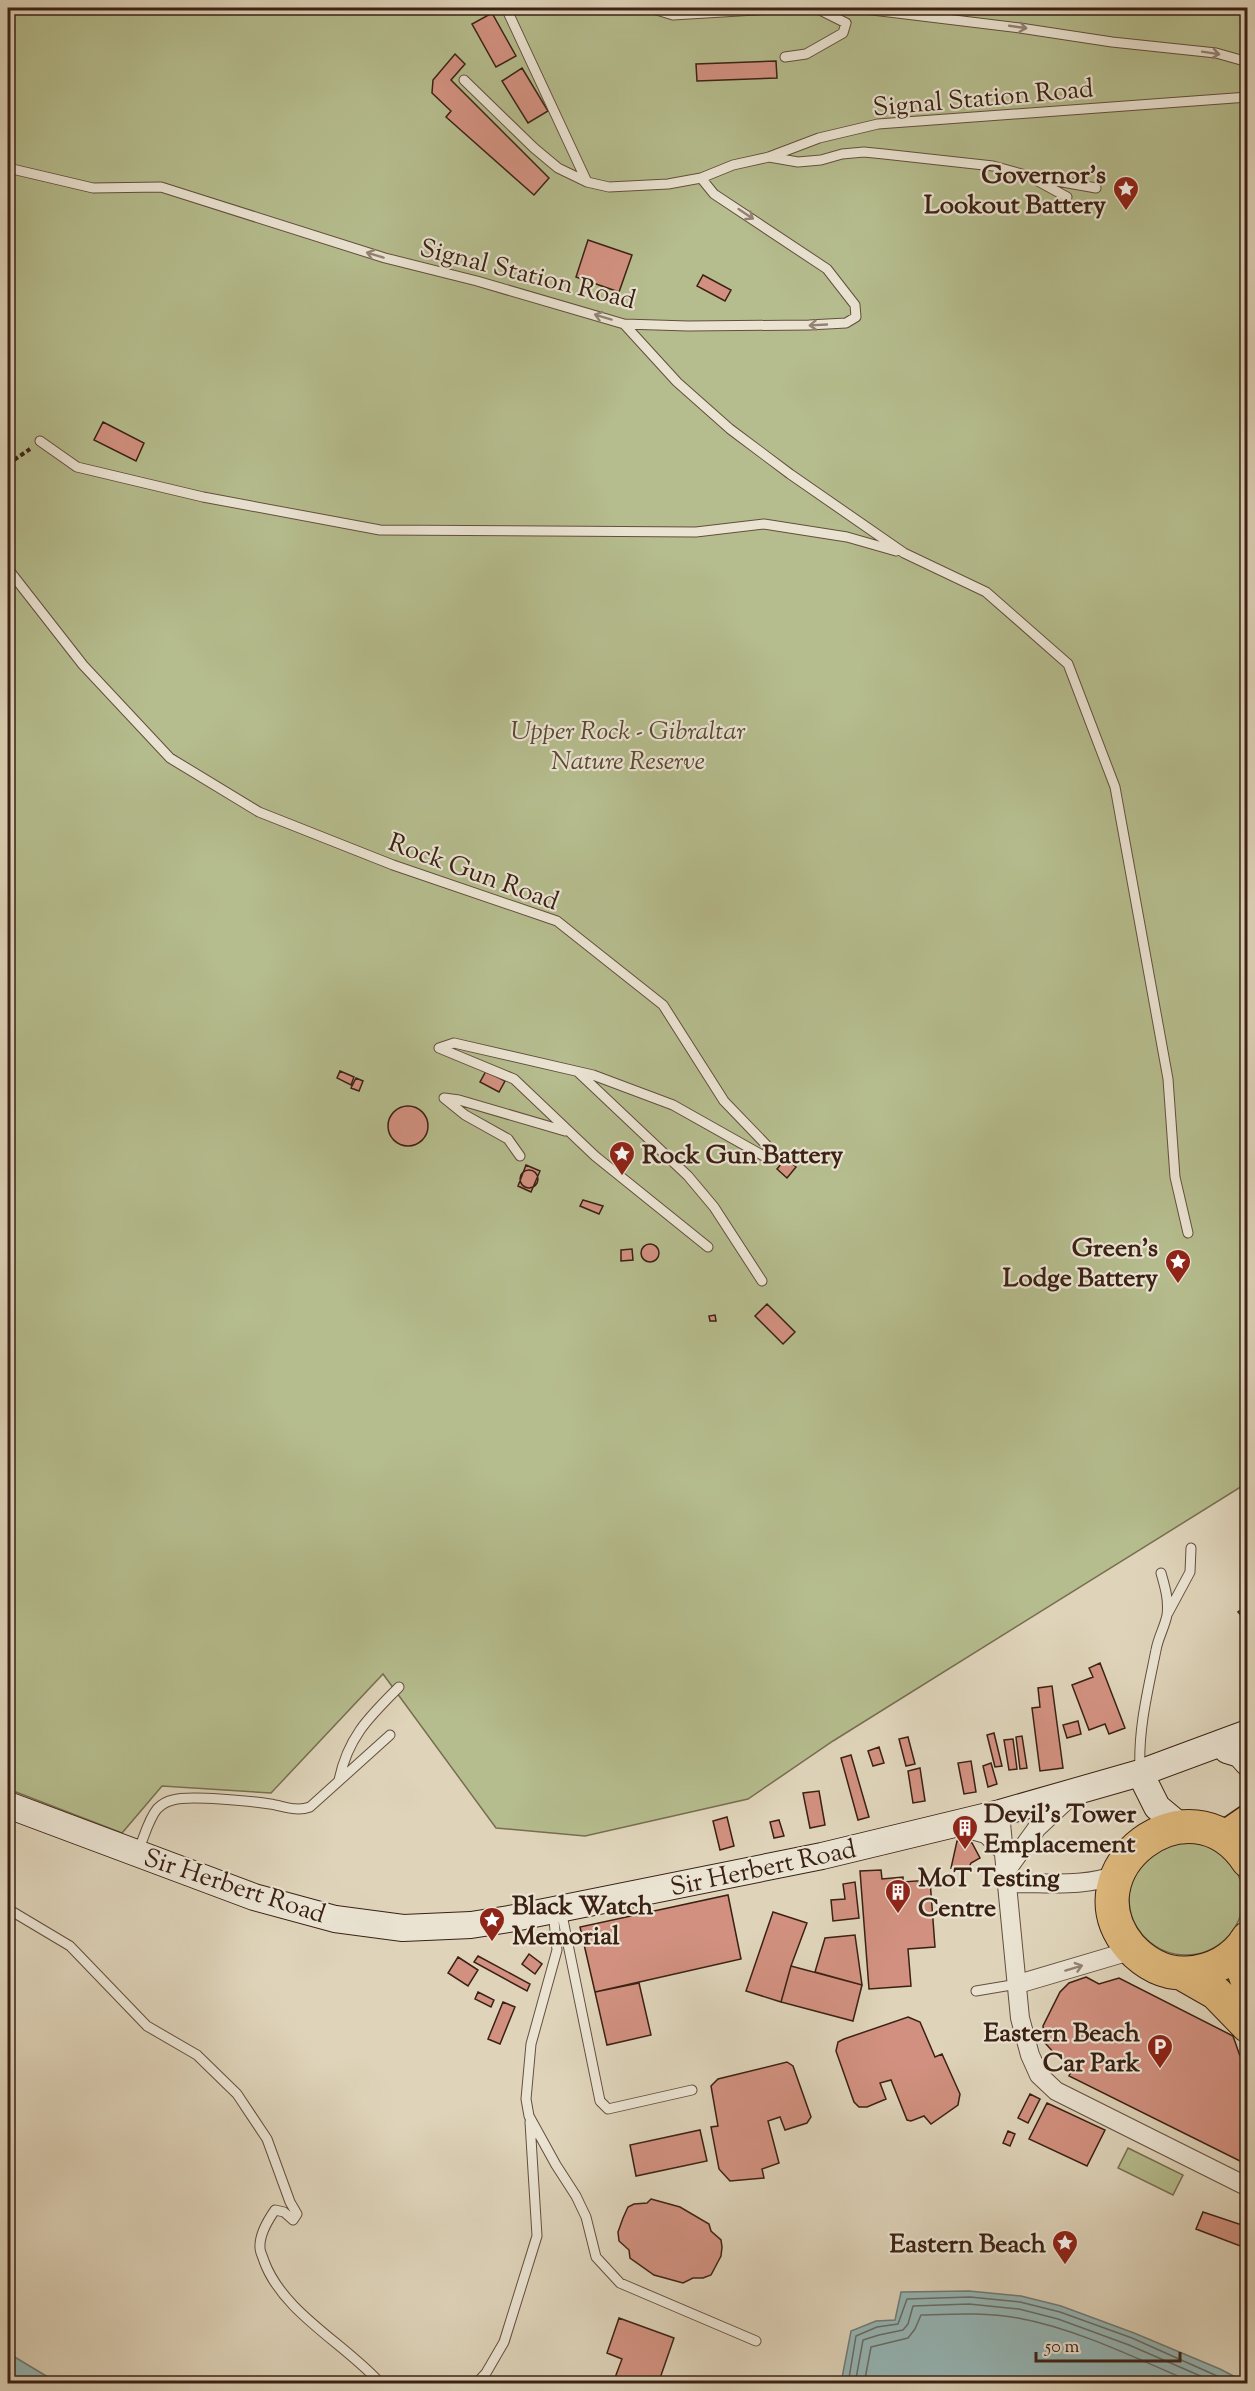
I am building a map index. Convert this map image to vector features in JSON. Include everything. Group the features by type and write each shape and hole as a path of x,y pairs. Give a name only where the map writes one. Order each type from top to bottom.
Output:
{"highway":[{"path":"1248,1861 1234,1845 1240,1823 1194,1827 1169,1817 1161,1832 1143,1841 1128,1856 1118,1874 1113,1896 1115,1918 1124,1939 1138,1956 1158,1968 1181,1973 1216,1994 1248,2026"},
{"path":"1181,1973 1210,1969 1224,1963 1246,1940"},
{"path":"1246,1940 1243,1968 1248,1983"}],"main road":[{"name":"Sir Herbert Road","path":"8,1805 254,1897 335,1919 369,1924 437,1928 471,1925 557,1910 822,1856 1000,1813 1140,1773 1232,1753 1248,1733"},
{"path":"1140,1773 1169,1817"}],"street":[{"path":"1007,1877 1037,1828 1077,1791"},
{"path":"1000,1813 1020,2018 1030,2055 1039,2075 1056,2091 1248,2187"},
{"path":"950,1824 986,1834 1004,1852"},
{"path":"1007,1877 1084,1881 1104,1880 1118,1874"},
{"path":"1018,1984 1123,1953 1138,1956"}],"lane":[{"path":"506,8 587,182"},
{"path":"650,8 673,15 788,8"},
{"path":"785,57 806,54 843,33 846,23 816,8"},
{"path":"856,8 1112,42 1216,53 1248,62"},
{"path":"464,80 542,155 558,168 587,182 619,187 668,184 701,178"},
{"name":"Signal Station Road","path":"8,168 93,188 161,187 385,258 477,281 624,324 688,326 846,323 856,317 855,305 827,269 714,194 701,178 733,165 770,157 819,138 878,124 1248,98"},
{"path":"770,157 798,162 864,152 993,166 1029,176 1096,188"},
{"path":"1029,176 1067,197"},
{"path":"624,324 677,382 730,429 790,474 904,553 986,592 1068,664 1115,788 1168,1079 1175,1177 1188,1233"},
{"path":"40,441 77,467 203,497 380,530 696,532 764,524 847,537 904,553"},
{"name":"Rock Gun Road","path":"8,568 83,665 170,758 259,812 393,865 557,921 663,1005 724,1101 775,1154 769,1159 673,1105 593,1075 454,1042 439,1048 514,1078 568,1131"},
{"path":"578,1072 687,1176 714,1207 762,1281"},
{"path":"519,1156 508,1140 465,1115 444,1098 459,1100 568,1131 595,1156 708,1247"},
{"path":"1140,1773 1139,1744 1158,1639 1167,1615 1190,1572 1191,1548"},
{"path":"1161,1573 1167,1594 1167,1615"},
{"path":"339,1780 343,1761 351,1743 367,1719 399,1687"},
{"path":"137,1854 157,1810 174,1799 260,1803 302,1810 310,1807 390,1735"},
{"path":"8,1909 70,1946 147,2026 197,2055 237,2094 267,2139 290,2202 297,2214 293,2220 284,2212 275,2210 265,2225 260,2248 270,2277 314,2326 371,2372 381,2384"},
{"path":"557,1910 600,2101 608,2109 692,2090"},
{"path":"476,2384 486,2373 504,2342 537,2236 526,2099 531,2044 556,1950 557,1910"},
{"path":"976,1991 1018,1984"},
{"path":"529,2116 586,2217 596,2257 620,2283 756,2341"}],"path":[{"path":"8,464 40,441"}],"green space":[{"name":"Upper Rock - Gibraltar Nature Reserve","path":"8,8 1247,8 1247,1483 833,1741 748,1799 585,1836 496,1828 383,1674 271,1793 162,1786 122,1833 8,1789"},
{"path":"1186,1841 1208,1845 1226,1858 1239,1876 1243,1898 1239,1920 1226,1938 1208,1951 1186,1955 1164,1951 1146,1938 1133,1920 1129,1898 1133,1876 1146,1858 1164,1845"},
{"path":"1128,2148 1183,2175 1173,2195 1118,2168"}],"water":[{"path":"969,2291 1021,2296 1061,2306 1134,2333 1220,2369 1247,2383 841,2383 851,2331 876,2321 895,2320 901,2292"},
{"path":"8,2353 58,2383 8,2383"}],"building":[{"path":"492,13 516,56 496,67 472,24"},
{"path":"455,54 465,64 451,80 549,178 534,195 446,117 451,111 432,93 433,80"},
{"path":"776,61 777,78 697,81 696,64"},
{"path":"522,68 548,111 528,123 502,81"},
{"path":"588,240 632,255 619,292 576,277"},
{"path":"703,275 731,290 725,301 697,286"},
{"path":"103,422 144,443 136,461 94,440"},
{"path":"340,1071 354,1077 351,1085 337,1078"},
{"path":"486,1071 505,1081 499,1092 480,1082"},
{"path":"356,1078 363,1081 359,1091 351,1088"},
{"path":"408,1106 422,1112 428,1126 422,1140 408,1146 394,1140 388,1126 394,1112"},
{"path":"786,1158 796,1167 787,1178 777,1169"},
{"path":"526,1165 540,1171 531,1192 518,1186"},
{"path":"529,1170 535,1173 538,1179 535,1185 529,1188 523,1185 520,1179 523,1173"},
{"path":"583,1200 603,1206 599,1214 580,1206"},
{"path":"650,1244 656,1247 659,1253 656,1259 650,1262 644,1259 641,1253 644,1247"},
{"path":"632,1249 633,1260 621,1261 621,1250"},
{"path":"767,1304 795,1332 783,1344 755,1316"},
{"path":"715,1315 716,1321 710,1321 709,1316"},
{"path":"1248,1605 1248,1624 1238,1612"},
{"path":"1100,1663 1125,1728 1109,1734 1105,1724 1089,1730 1072,1685 1093,1677 1089,1668"},
{"path":"1052,1686 1063,1768 1040,1771 1032,1708 1040,1707 1038,1688"},
{"path":"1078,1721 1081,1734 1067,1738 1063,1725"},
{"path":"994,1733 1002,1766 995,1767 987,1735"},
{"path":"1022,1736 1027,1768 1020,1769 1016,1737"},
{"path":"908,1737 915,1764 906,1766 899,1739"},
{"path":"1013,1739 1017,1769 1009,1770 1004,1740"},
{"path":"879,1747 884,1763 873,1766 868,1751"},
{"path":"851,1755 869,1817 858,1820 841,1758"},
{"path":"971,1761 976,1792 964,1794 958,1763"},
{"path":"991,1763 997,1784 988,1787 983,1766"},
{"path":"920,1768 925,1801 913,1803 908,1771"},
{"path":"819,1791 825,1825 810,1828 803,1793"},
{"path":"727,1817 734,1846 720,1850 713,1821"},
{"path":"779,1820 784,1836 774,1838 770,1822"},
{"name":"Devil's Tower Emplacement","path":"957,1841 972,1843 980,1858 971,1863 968,1870 951,1868"},
{"name":"MoT Testing Centre","path":"881,1870 882,1879 903,1877 903,1882 930,1880 935,1947 908,1949 911,1986 869,1989 860,1871"},
{"path":"855,1882 859,1918 833,1921 831,1900 845,1899 843,1884"},
{"path":"728,1895 741,1959 595,1992 580,1927"},
{"path":"773,1912 807,1923 781,2002 746,1991"},
{"path":"855,1935 862,1985 815,1972 825,1938"},
{"path":"529,1954 542,1964 535,1974 522,1964"},
{"path":"478,1956 530,1984 527,1991 474,1962"},
{"path":"458,1957 478,1970 468,1986 448,1973"},
{"path":"791,1966 862,1985 853,2021 781,2002"},
{"name":"Eastern Beach Car Park","path":"1086,1977 1099,1984 1119,1978 1233,2036 1240,2056 1248,2059 1248,2165 1069,2076 1075,2064 1055,2054 1045,2043 1043,2026 1060,1992 1069,1983"},
{"path":"639,1983 651,2035 607,2045 595,1992"},
{"path":"478,1992 494,2000 491,2007 475,1999"},
{"path":"503,2002 515,2007 500,2044 488,2039"},
{"path":"908,2017 920,2022 935,2057 942,2054 960,2094 958,2105 931,2124 924,2116 911,2121 907,2120 891,2080 880,2083 886,2099 867,2107 859,2107 854,2102 836,2051 838,2042 844,2039"},
{"path":"787,2062 793,2066 811,2117 807,2123 785,2130 780,2117 768,2121 779,2163 762,2169 764,2178 730,2181 719,2169 711,2127 718,2126 711,2086 718,2079"},
{"path":"1030,2094 1040,2099 1028,2123 1018,2118"},
{"path":"1047,2103 1105,2130 1087,2166 1029,2139"},
{"path":"700,2130 707,2161 636,2176 630,2145"},
{"path":"1008,2131 1015,2134 1010,2146 1003,2143"},
{"path":"651,2199 680,2207 709,2224 711,2231 721,2240 722,2247 721,2256 711,2275 693,2278 683,2283 654,2275 630,2258 629,2250 619,2241 618,2232 628,2207 647,2203"},
{"path":"1203,2212 1248,2227 1248,2249 1196,2229"},
{"path":"619,2318 674,2338 658,2384 613,2383 622,2359 607,2353"}],"place":[{"name":"Governor's Lookout Battery","path":"1126,212"},
{"name":"Rock Gun Battery","path":"622,1177"},
{"name":"Green's Lodge Battery","path":"1178,1285"},
{"name":"Devil's Tower Emplacement","path":"965,1851"},
{"name":"MoT Testing Centre","path":"898,1915"},
{"name":"Black Watch Memorial","path":"492,1943"},
{"name":"Eastern Beach Car Park","path":"1160,2070"},
{"name":"Eastern Beach","path":"1065,2266"}]}
